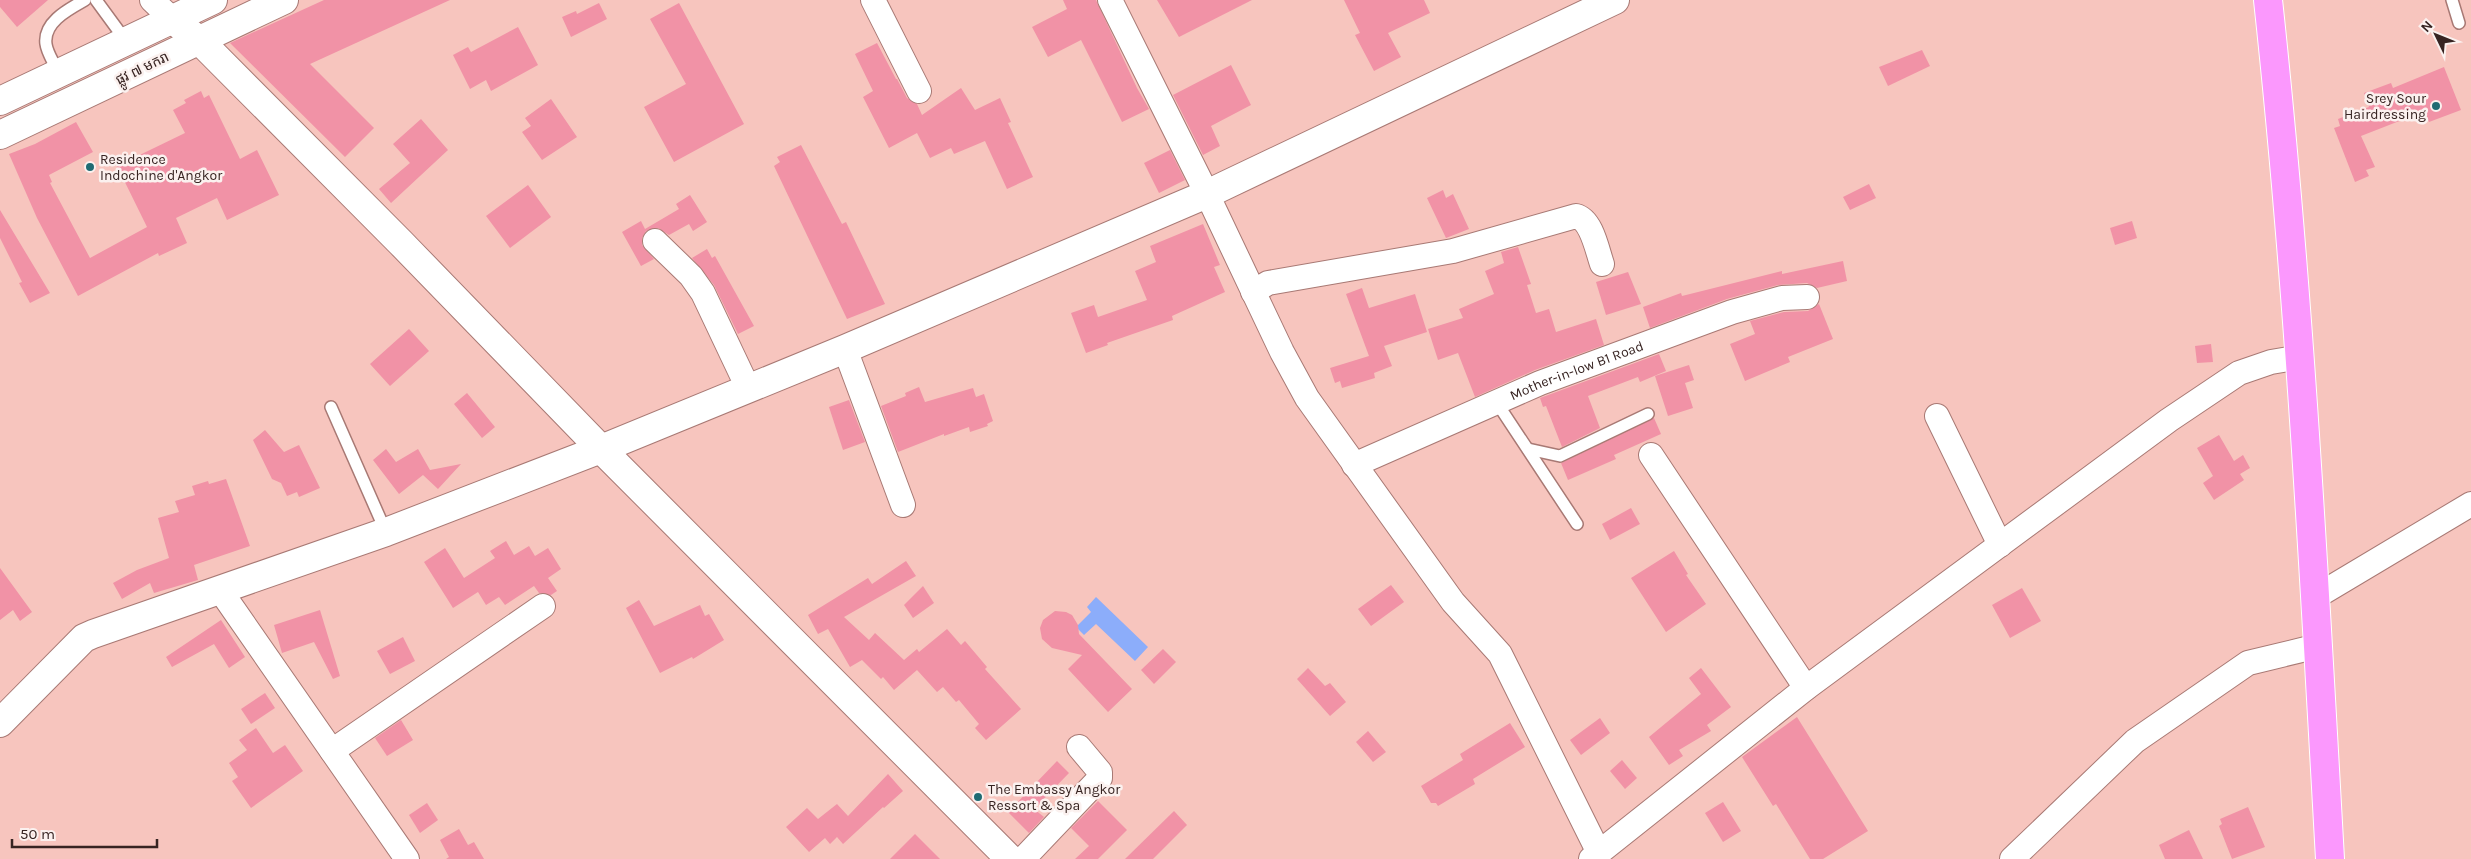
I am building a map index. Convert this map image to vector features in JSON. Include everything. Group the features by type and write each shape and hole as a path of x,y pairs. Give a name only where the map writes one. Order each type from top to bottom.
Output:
{"highway":[{"path":"2268,0 2284,152 2300,357 2317,596 2330,859"}],"street":[{"path":"152,0 199,40 401,243 601,449 1010,859"},
{"path":"0,101 213,0"},
{"name":"ផ្លូវ ៧ មករា","path":"0,135 284,0"},
{"path":"873,0 919,91"},
{"path":"1110,0 1207,194 1282,352 1307,398 1453,602 1500,654 1595,856 1806,688 2169,420 2239,373 2271,362 2300,357"},
{"path":"2,717 84,638 386,532 601,449 845,348 1207,194 1615,0"},
{"path":"1253,292 1268,284 1453,251 1576,216 1582,218 1587,224 1602,264"},
{"path":"655,241 691,276 703,292 730,345 748,388"},
{"name":"Mother-in-low B1 Road","path":"1354,465 1540,383 1732,312 1782,298 1808,297"},
{"path":"845,348 903,505"},
{"path":"1936,416 2000,545"},
{"path":"1651,455 1806,688"},
{"path":"2317,596 2471,504"},
{"path":"220,590 407,859"},
{"path":"332,751 543,606"},
{"path":"2012,859 2135,741 2248,663 2318,646"},
{"path":"1022,859 1100,778 1100,772 1079,747"}],"lane":[{"path":"58,73 46,44 47,30 59,16 85,0"},
{"path":"96,0 126,41"},
{"path":"2452,0 2459,23"},
{"path":"1497,403 1578,524"},
{"path":"331,408 386,532"},
{"path":"1528,449 1560,456 1648,414"}],"water":[{"path":"1096,597 1148,647 1135,661 1096,624 1084,635 1076,627 1091,612 1087,607"}],"building":[{"path":"0,0 48,0 17,27 0,7"},
{"path":"324,0 450,0 310,64 374,128 345,157 230,43"},
{"path":"1063,0 1096,0 1137,88 1149,109 1122,122 1081,40 1048,57 1032,27 1067,9"},
{"path":"1157,0 1252,0 1179,37"},
{"path":"1344,0 1424,0 1430,13 1388,33 1401,57 1374,71 1355,35 1360,33"},
{"path":"599,3 607,19 571,37 562,17 576,11 577,14"},
{"path":"679,3 744,124 674,162 644,107 686,84 650,19"},
{"path":"518,27 538,65 491,91 486,80 470,89 453,55 468,47 471,52"},
{"path":"877,43 907,98 917,104 922,115 961,88 975,110 1000,98 1011,122 1008,123 1033,177 1007,189 985,141 954,154 951,148 930,158 917,133 889,148 863,97 873,91 855,54"},
{"path":"1922,50 1930,66 1888,86 1879,67"},
{"path":"1231,65 1251,105 1211,126 1220,146 1203,155 1173,95"},
{"path":"2444,67 2461,110 2429,122 2425,111 2361,136 2375,167 2366,170 2369,176 2355,182 2334,128 2340,126 2338,119 2369,107 2364,93 2391,83 2393,88"},
{"path":"201,91 204,98 209,95 240,159 257,150 279,195 227,220 217,198 176,218 187,243 159,256 158,253 78,296 37,218 9,154 35,144 76,122 93,152 49,175 52,182 50,183 90,258 147,227 117,166 185,133 173,110 186,103 184,100"},
{"path":"551,99 577,137 542,160 522,132 531,126 525,118"},
{"path":"421,119 448,150 391,203 379,189 410,163 393,144"},
{"path":"801,145 842,224 846,222 885,304 847,319 774,166 780,162 777,157"},
{"path":"1170,150 1185,180 1159,193 1144,163"},
{"path":"1869,184 1876,198 1850,210 1843,197"},
{"path":"528,185 551,217 510,248 486,216"},
{"path":"1443,190 1446,198 1453,194 1469,229 1446,238 1427,198"},
{"path":"690,195 707,222 693,231 689,224 669,235 658,228 646,231 642,238 642,245 654,259 641,266 622,232 641,221 645,229 679,209 676,204"},
{"path":"0,210 50,293 30,303 19,283 22,282 0,238"},
{"path":"2132,221 2137,238 2115,245 2110,228"},
{"path":"1203,224 1220,265 1214,267 1225,292 1172,316 1173,320 1107,343 1108,345 1086,353 1071,313 1094,305 1098,317 1147,300 1135,271 1156,262 1150,246"},
{"path":"1518,247 1531,284 1527,285 1536,313 1549,309 1556,332 1596,319 1604,345 1535,370 1475,397 1458,353 1438,360 1428,329 1463,318 1459,309 1494,294 1485,271 1504,263 1501,252"},
{"path":"707,249 712,258 715,256 754,326 738,334 714,285 692,258"},
{"path":"1843,261 1847,281 1817,288 1807,283 1778,285 1727,299 1650,328 1643,307 1681,293 1682,296 1782,271 1782,274"},
{"path":"1628,272 1641,304 1606,315 1596,282"},
{"path":"1362,288 1369,308 1415,294 1427,332 1384,346 1392,366 1374,373 1375,378 1342,388 1340,381 1335,383 1330,368 1369,356 1346,294"},
{"path":"1819,304 1833,339 1788,357 1790,362 1745,381 1730,344 1755,334 1750,321 1784,312 1808,311"},
{"path":"409,329 429,351 390,386 370,364"},
{"path":"2211,344 2213,362 2197,363 2195,346"},
{"path":"1659,354 1666,371 1640,382 1638,377 1588,396 1600,428 1562,447 1546,406 1543,407 1540,398"},
{"path":"1689,365 1694,380 1685,383 1693,408 1668,416 1655,376"},
{"path":"919,387 925,402 973,388 976,397 984,394 993,421 987,424 988,426 970,432 969,427 944,436 944,434 898,452 881,406 906,396 905,393"},
{"path":"467,393 495,427 482,438 454,404"},
{"path":"849,400 865,442 843,450 829,407"},
{"path":"1654,418 1661,434 1614,455 1616,459 1568,480 1561,463"},
{"path":"265,430 284,452 299,445 320,488 299,497 297,492 287,496 281,483 272,479 253,440"},
{"path":"2219,435 2234,461 2243,455 2250,468 2240,474 2244,480 2214,500 2203,483 2213,476 2197,448"},
{"path":"386,449 396,462 418,449 430,470 461,464 438,489 423,475 399,494 373,460"},
{"path":"226,479 250,546 194,565 198,580 154,593 150,583 122,599 113,583 137,570 169,558 158,518 179,512 175,501 195,495 192,486 208,481 209,484"},
{"path":"1631,508 1640,524 1610,540 1602,524"},
{"path":"506,541 514,555 529,546 535,556 548,548 561,569 548,578 557,591 551,595 539,593 534,586 505,605 499,597 486,605 478,592 453,608 424,562 445,548 464,578 495,558 490,551"},
{"path":"1674,551 1688,574 1686,575 1706,604 1666,632 1631,578"},
{"path":"906,561 916,576 844,617 869,640 875,633 904,660 917,649 919,652 947,629 961,645 965,641 987,667 985,669 1021,709 986,740 975,728 979,724 959,700 956,702 943,687 937,692 917,670 894,690 883,677 881,679 862,660 850,667 828,629 818,634 808,615 868,578 872,584"},
{"path":"0,568 32,612 20,621 13,610 0,620"},
{"path":"1391,585 1404,602 1371,626 1358,609"},
{"path":"923,586 934,603 913,618 904,605"},
{"path":"2022,588 2041,621 2010,638 1992,605"},
{"path":"639,600 654,626 700,605 705,616 709,614 724,640 693,659 692,657 660,673 626,608"},
{"path":"320,610 340,676 333,679 314,642 282,653 274,625"},
{"path":"1055,611 1066,612 1072,615 1078,625 1079,634 1132,689 1108,712 1068,669 1082,655 1052,648 1042,639 1040,628 1043,620"},
{"path":"221,620 245,657 229,668 214,644 172,667 166,657"},
{"path":"403,637 415,661 390,674 377,651"},
{"path":"1163,649 1176,662 1154,684 1141,670"},
{"path":"1308,668 1325,686 1330,683 1346,702 1330,716 1297,679"},
{"path":"1701,668 1731,707 1707,725 1711,731 1679,750 1683,756 1669,765 1649,737 1701,694 1689,678"},
{"path":"265,693 275,708 251,724 241,709"},
{"path":"1797,717 1868,831 1823,859 1810,859 1776,804 1773,806 1742,757"},
{"path":"1600,718 1610,733 1581,755 1570,740"},
{"path":"401,720 413,740 387,756 375,738"},
{"path":"1510,723 1525,747 1473,779 1475,784 1438,806 1436,803 1431,803 1421,786 1463,760 1460,754"},
{"path":"256,728 273,753 285,745 303,771 251,808 232,781 238,777 229,763 247,750 239,740"},
{"path":"1368,731 1386,752 1373,762 1356,742"},
{"path":"1622,760 1637,778 1625,789 1610,771"},
{"path":"1057,761 1069,773 1034,809 1044,817 1029,833 1008,812"},
{"path":"888,774 903,791 843,844 837,837 830,844 825,838 809,852 786,827 807,808 818,819 837,804 848,816"},
{"path":"1098,801 1127,830 1098,859 1075,859 1089,846 1071,828"},
{"path":"1723,802 1741,831 1723,842 1705,813"},
{"path":"427,803 438,820 420,833 409,815"},
{"path":"2248,807 2265,847 2232,859 2219,826 2222,824 2220,819"},
{"path":"1174,811 1187,825 1153,859 1125,859"},
{"path":"459,829 468,845 474,842 484,859 446,859 449,857 440,840"},
{"path":"2189,830 2203,859 2165,859 2159,845"},
{"path":"915,834 940,859 890,859"}],"place":[{"name":"Srey Sour Hairdressing","path":"2436,106"},
{"name":"Residence Indochine d'Angkor","path":"90,167"},
{"name":"The Embassy Angkor Ressort & Spa","path":"978,797"}]}
